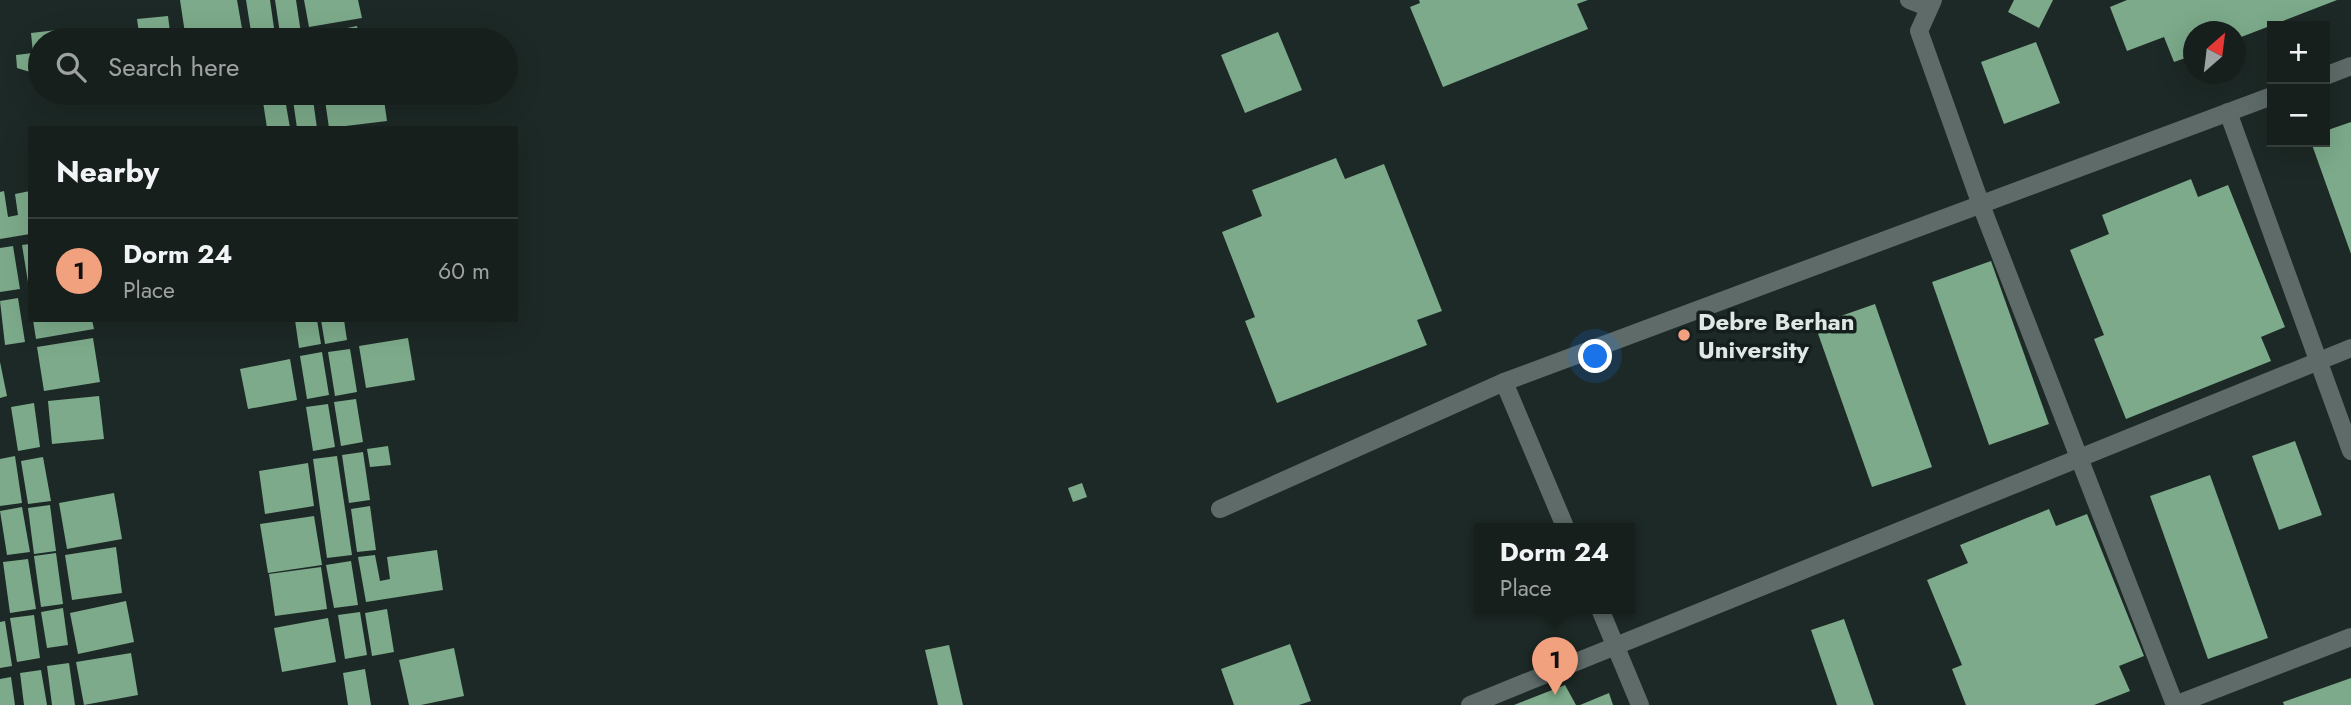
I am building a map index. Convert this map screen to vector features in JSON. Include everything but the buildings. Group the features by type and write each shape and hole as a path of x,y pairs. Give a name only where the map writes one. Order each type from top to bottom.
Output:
{"lane":[{"path":"1909,0 1931,4 1919,31 1980,205 2175,705 2351,638"},
{"path":"2330,74 2351,66"},
{"path":"1220,509 1504,382 2267,98"},
{"path":"2228,112 2351,451"},
{"path":"1470,705 2351,348"},
{"path":"1504,382 1563,523"},
{"path":"1602,614 1640,705"}],"place":[{"name":"Debre Berhan University","path":"1684,335"},
{"name":"Dorm 24","path":"1555,695"}]}
